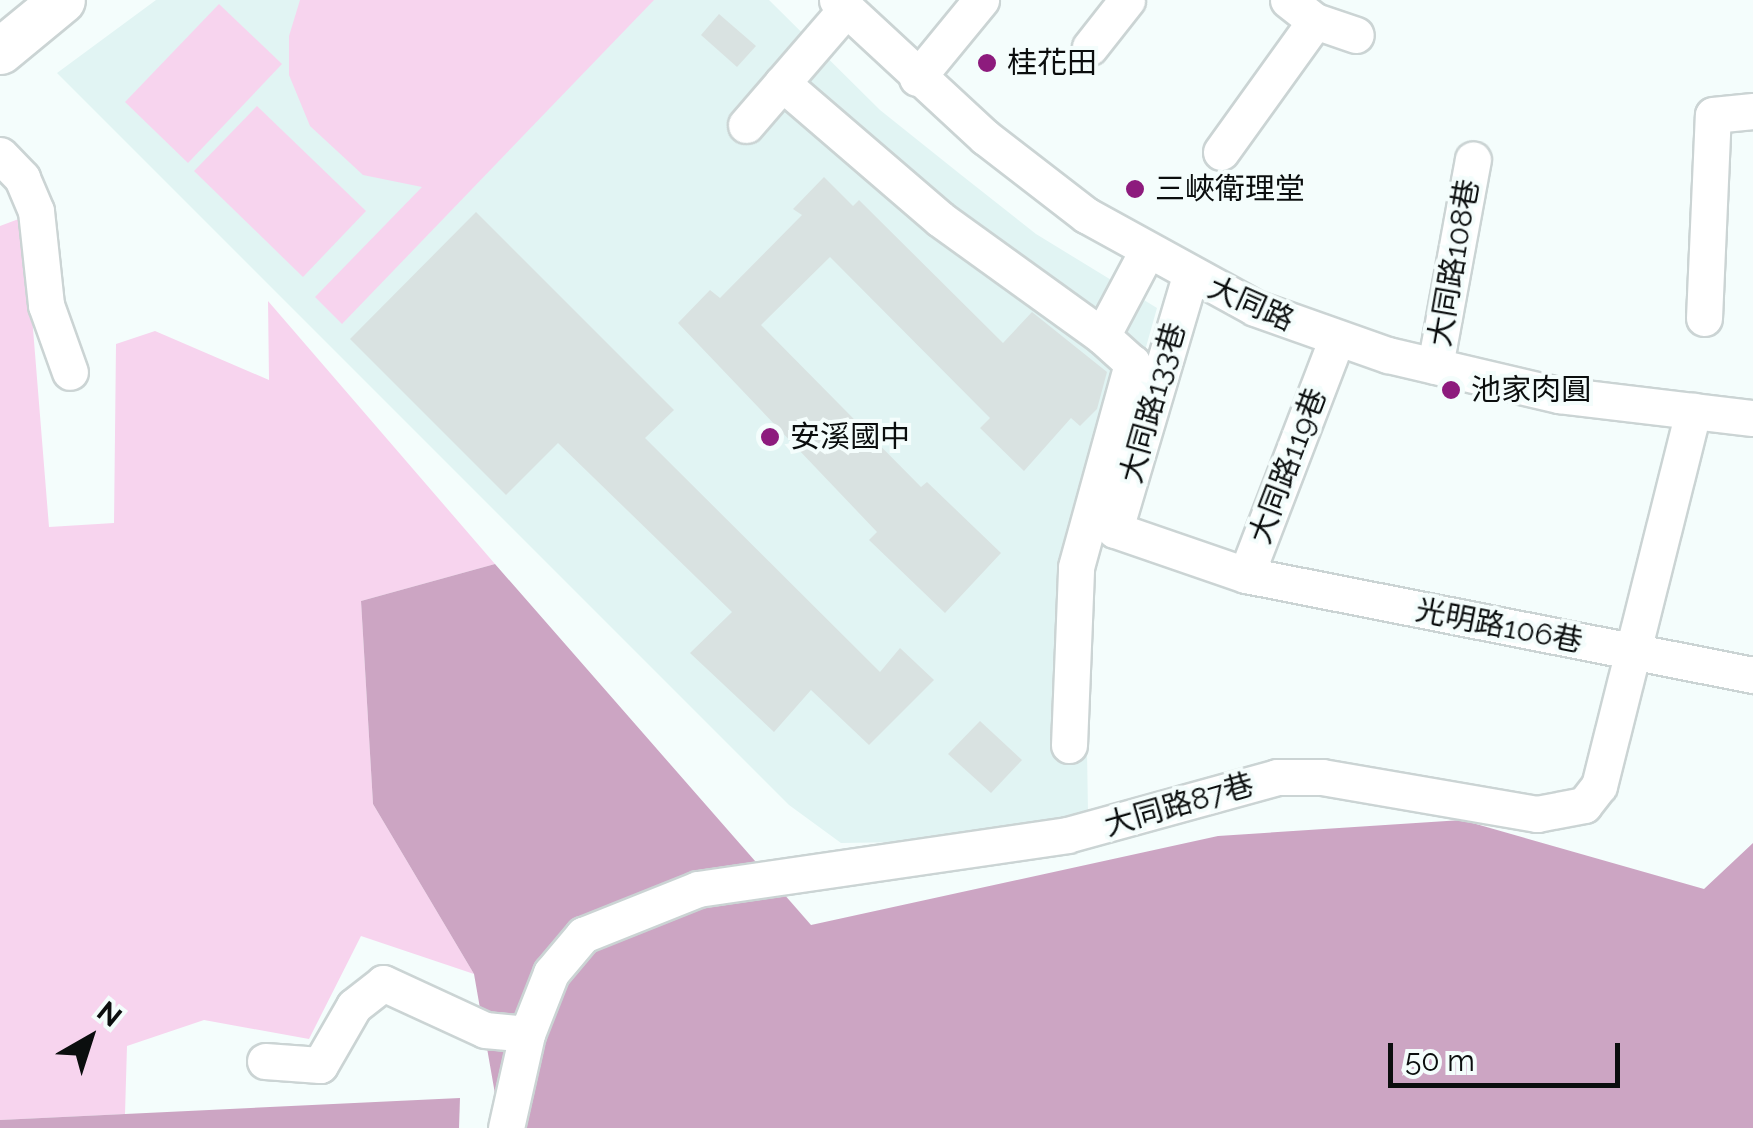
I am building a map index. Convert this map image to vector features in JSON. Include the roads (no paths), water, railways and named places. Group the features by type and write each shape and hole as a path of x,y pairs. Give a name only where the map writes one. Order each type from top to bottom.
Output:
{"main road":[{"path":"0,52 62,0"}],"street":[{"path":"918,78 981,0"},
{"path":"1090,47 1127,0"},
{"path":"746,124 842,4"},
{"name":"大同路","path":"842,4 918,78 1086,214 1190,276 1336,340 1435,366 1559,395 1753,418"},
{"path":"1221,152 1302,10 1356,36"},
{"path":"782,83 940,219 1132,362 1076,567 1070,745"},
{"path":"1704,318 1712,115 1753,111"},
{"path":"0,155 22,178 36,210 46,305 70,372"},
{"name":"大同路108巷","path":"1435,366 1473,159"},
{"path":"1102,336 1147,251"},
{"name":"大同路133巷","path":"1115,530 1190,276"},
{"name":"大同路119巷","path":"1115,530 1246,575 1336,340"},
{"name":"大同路87巷","path":"506,1128 527,1034 551,973 583,936 698,889 1067,835 1277,778 1322,777 1566,814 1599,786 1693,412"},
{"name":"光明路106巷","path":"1246,575 1753,675"},
{"path":"264,1061 320,1065 354,1006 382,982 486,1030 527,1034"}],"place":[{"name":"桂花田","path":"987,63"},
{"name":"三峽衛理堂","path":"1135,189"},
{"name":"池家肉圓","path":"1451,390"},
{"name":"安溪國中","path":"770,437"}]}
